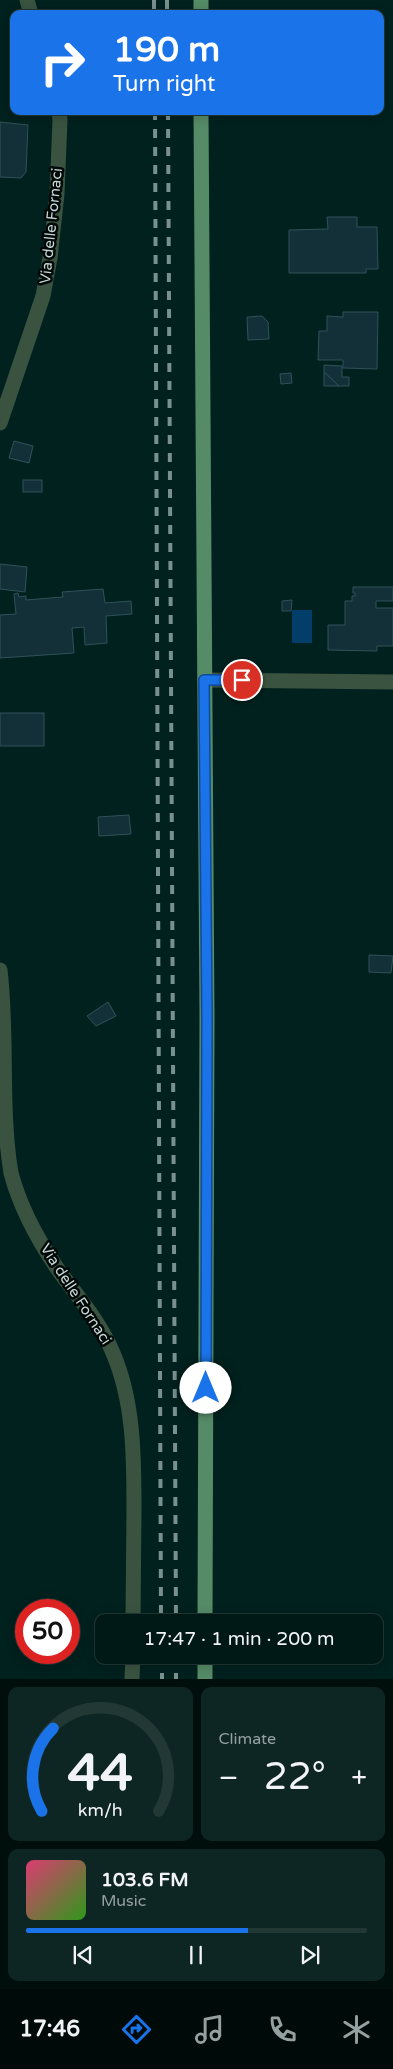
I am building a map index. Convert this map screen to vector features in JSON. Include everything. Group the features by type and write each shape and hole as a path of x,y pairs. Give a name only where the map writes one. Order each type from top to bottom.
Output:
{"main road":[{"path":"201,115 207,1008 205,1614"},
{"path":"205,1664 205,1679"}],"street":[{"name":"Via delle Fornaci","path":"0,423 43,296 50,258 57,194 59,115"},
{"path":"204,680 393,682"},
{"name":"Via delle Fornaci","path":"0,970 3,996 4,1136 11,1174 29,1220 58,1268 94,1318 113,1352 122,1379 129,1411 134,1471 133,1614"},
{"path":"132,1679 133,1664"}],"water":[{"path":"292,610 312,610 312,643 292,643"}],"building":[{"path":"0,122 28,125 26,172 21,178 0,177"},
{"path":"327,217 357,217 357,227 377,227 378,269 366,269 366,273 289,273 289,230 328,229"},
{"path":"343,312 378,312 377,369 343,368 343,360 318,360 319,331 327,331 327,316 343,317"},
{"path":"262,316 268,322 269,339 248,340 247,317"},
{"path":"324,365 342,366 342,377 349,377 349,386 339,386 324,372"},
{"path":"324,372 339,386 324,386"},
{"path":"291,373 292,383 281,384 280,374"},
{"path":"14,441 33,446 29,463 9,458"},
{"path":"23,480 42,480 42,492 23,492"},
{"path":"0,564 27,567 25,592 0,589"},
{"path":"353,587 393,587 393,601 376,601 376,608 393,608 393,646 377,646 377,651 328,650 328,625 345,625 345,601 352,601 352,596 355,596"},
{"path":"103,589 105,603 131,601 132,614 106,616 107,643 85,645 84,627 72,628 74,653 0,658 0,615 16,614 14,594 18,593 19,597 26,596 26,600 63,597 62,592"},
{"path":"292,600 291,611 282,611 282,601"},
{"path":"0,713 44,713 44,746 0,746"},
{"path":"129,815 131,834 99,836 98,817"},
{"path":"369,955 393,956 391,973 369,972"},
{"path":"108,1002 116,1016 96,1026 87,1016"}],"railway":[{"path":"154,0 154,10"},
{"path":"167,0 167,10"},
{"path":"155,115 161,1614"},
{"path":"168,115 176,1614"},
{"path":"162,1664 162,1679"},
{"path":"176,1664 176,1679"}],"route":[{"path":"206,1388 207,1018 204,680 242,680"}]}
